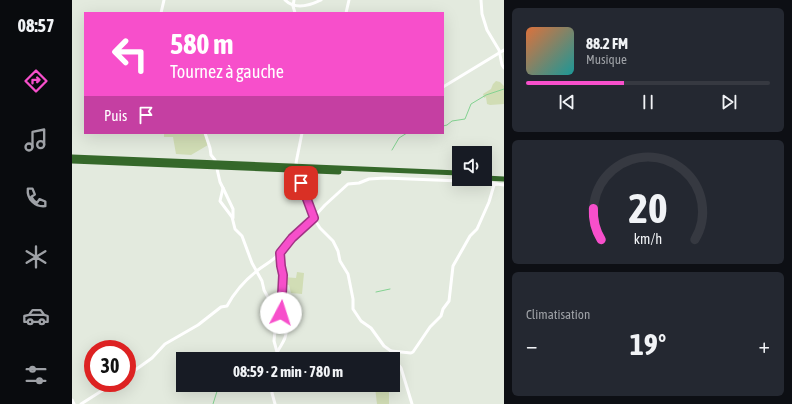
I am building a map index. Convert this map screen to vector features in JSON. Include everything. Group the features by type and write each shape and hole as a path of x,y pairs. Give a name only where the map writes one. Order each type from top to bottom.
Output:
{"highway":[{"path":"72,157 216,165"},
{"path":"72,161 452,173"},
{"path":"299,168 452,177"},
{"path":"492,174 504,175"},
{"path":"492,178 504,178"}],"street":[{"path":"161,12 164,0"},
{"path":"285,0 293,6 308,5 321,0"},
{"path":"294,0 293,6 295,12"},
{"path":"346,12 349,0"},
{"path":"480,0 486,30 496,44 504,68"},
{"path":"444,86 504,50"},
{"path":"206,134 211,155 215,160 223,188 233,209 235,229 242,236 256,272 262,281 264,290 286,331 286,337 276,352"},
{"path":"302,134 296,164 299,168 301,186 308,200 314,218 320,228 333,241 340,261 348,274 353,299 353,309 362,321 371,328 384,346 391,351 413,352 430,327 441,316 443,309 450,300 450,281 453,275 454,263 470,236 477,229 488,205 493,187 497,184"},
{"path":"136,370 152,358 165,344 198,325 221,307 227,306 238,289 256,272 275,259 292,238 348,184 359,183 369,179 406,178 486,182 504,185"},
{"path":"223,188 220,201 233,220"},
{"path":"276,352 274,341 280,319 283,294 283,273 280,253"},
{"path":"391,351 393,358 401,368 412,404"},
{"path":"81,404 100,392"},
{"path":"272,392 275,404"},
{"path":"72,400 74,404"}],"green space":[{"path":"496,81 500,82 504,86 504,104 490,105 487,104 486,97 484,98 483,94 491,89"},
{"path":"164,134 204,134 208,145 191,155 176,154 173,137 164,137"},
{"path":"297,272 304,273 302,294 291,293 289,285 283,284 283,277 296,278"},
{"path":"376,392 389,392 389,404 377,404"}],"waterway":[{"path":"444,126 452,121 465,119 471,104 486,95 504,89"},
{"path":"392,150 399,138 405,134"},
{"path":"376,292 390,289"},
{"path":"213,404 217,392"}],"route":[{"path":"281,313 283,300 283,273 280,253 292,238 314,218 301,183"}]}
